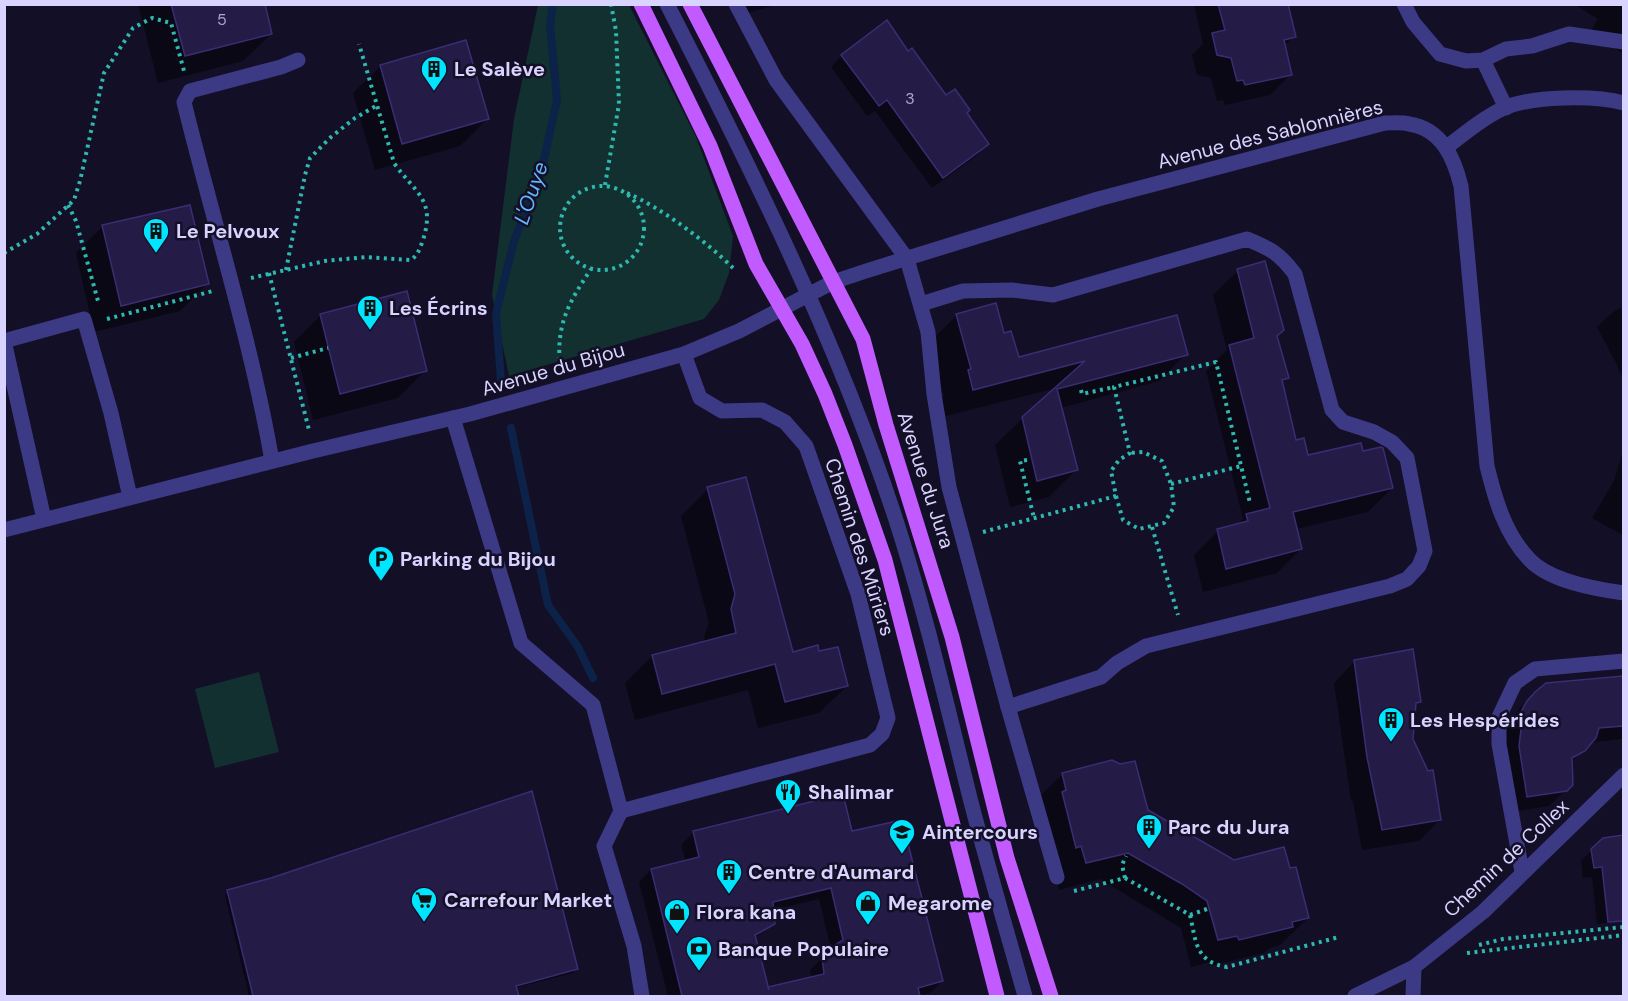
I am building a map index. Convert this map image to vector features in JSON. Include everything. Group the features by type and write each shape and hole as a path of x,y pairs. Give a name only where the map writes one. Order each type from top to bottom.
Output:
{"main road":[{"path":"641,4 710,146 756,264 802,344 845,445 885,560 997,996"},
{"name":"Avenue du Jura","path":"690,4 857,327 867,352 889,435 952,638 1007,858 1051,996"}],"street":[{"path":"667,4 731,130 808,295 866,435 917,589 972,804 1025,996"},
{"name":"Avenue du Jura","path":"736,4 776,80 907,258 928,332 934,394 949,487 1008,707 1057,877"},
{"path":"1404,4 1413,22 1440,54 1466,62 1483,60 1506,49 1532,46 1569,34 1623,42"},
{"path":"272,461 267,432 184,102 190,91 281,67 298,60"},
{"path":"1483,60 1506,108"},
{"path":"1623,103 1567,98 1538,100 1506,108 1476,124 1447,147 1455,162 1461,186 1487,466 1495,500 1510,533 1529,560 1558,578 1592,589 1623,593"},
{"name":"Avenue des Sablonnières","path":"833,282 1098,199 1385,123 1411,124 1430,132 1447,147"},
{"path":"921,304 963,291 1012,290 1053,295 1247,239 1266,246 1283,258 1295,274 1332,410 1343,422 1374,432 1392,442 1407,458 1425,551 1419,566 1407,579 1146,646 1117,663 1101,677 1008,707"},
{"name":"Avenue du Bijou","path":"4,530 272,461 453,418 561,390 684,354 739,331 833,282"},
{"path":"44,519 4,341 84,319 111,413 130,497"},
{"name":"Chemin des Mûriers","path":"621,811 870,745 882,734 888,718 858,594 806,446 785,422 762,410 722,411 700,398 684,354"},
{"path":"453,418 521,643 593,705 621,811 604,846 634,946 642,996"},
{"path":"1522,872 1499,744 1499,717 1515,683 1535,669 1623,661"},
{"name":"Chemin de Collex","path":"1355,996 1414,967 1427,958 1483,912 1623,776"},
{"path":"1413,996 1414,967"}],"path":[{"path":"605,185 619,104 616,31 611,4"},
{"path":"4,253 37,234 74,200 104,73 133,27 152,18 171,23 190,91"},
{"path":"103,320 210,292 269,273 325,261 366,257 411,260 417,256 427,227 428,213 417,190 394,163 359,44"},
{"path":"286,270 310,158 355,118 376,106"},
{"path":"624,192 637,204 643,220 643,236 635,254 623,264 604,270 581,265 570,255 559,232 561,215 572,197 583,189 605,185 624,192 646,201 718,254 737,273"},
{"path":"68,205 76,221 100,309"},
{"path":"561,390 558,346 568,303 591,269"},
{"path":"269,273 314,451"},
{"path":"291,358 328,348"},
{"path":"1081,390 1082,394 1216,362 1250,503"},
{"path":"1114,387 1130,453"},
{"path":"1143,452 1162,460 1171,484 1174,507 1164,523 1139,529 1123,520 1112,471 1119,460 1130,453 1143,452"},
{"path":"1027,460 1020,461 1034,518"},
{"path":"1171,484 1241,466"},
{"path":"962,537 1116,496"},
{"path":"1152,527 1184,637"},
{"path":"1125,878 1122,865 1126,856"},
{"path":"1057,877 1066,893 1125,878 1190,915 1198,951 1215,966 1227,967 1339,938"},
{"path":"1190,915 1207,909"},
{"path":"1466,948 1503,939 1623,927"},
{"path":"1427,958 1623,935"}],"green space":[{"path":"538,5 629,5 696,137 733,236 729,273 719,300 704,319 509,376 492,295 514,119"},
{"path":"259,672 279,752 215,768 195,689"}],"building":[{"path":"171,4 265,4 272,34 185,56"},
{"path":"1218,4 1288,4 1296,37 1284,40 1292,75 1245,85 1243,80 1237,81 1231,58 1217,55 1212,33 1225,30"},
{"path":"887,20 908,51 912,48 946,95 955,89 970,110 967,113 989,144 943,178 887,100 879,106 841,55"},
{"name":"Le Salève","path":"466,40 489,119 402,144 380,65"},
{"name":"Le Pelvoux","path":"190,205 209,284 121,306 102,225"},
{"path":"1265,261 1284,330 1277,336 1289,378 1282,380 1296,440 1304,438 1308,455 1361,443 1363,451 1381,447 1393,488 1293,512 1302,549 1226,569 1217,529 1248,521 1246,514 1270,508 1229,345 1254,338 1237,269"},
{"name":"Les Écrins","path":"407,291 427,371 340,394 320,314"},
{"path":"996,303 1004,333 1011,331 1019,357 1177,315 1188,355 1057,389 1078,470 1037,481 1022,417 1085,361 973,390 968,370 971,369 956,314"},
{"path":"746,477 793,652 818,645 819,651 838,647 848,686 785,702 775,664 662,694 652,655 736,633 731,609 735,594 707,487"},
{"name":"Les Hespérides","path":"1413,649 1421,702 1416,703 1413,739 1428,771 1433,770 1441,820 1382,830 1367,757 1354,660"},
{"path":"1623,676 1623,726 1599,728 1596,738 1585,751 1572,758 1573,785 1567,791 1527,797 1519,746 1522,721 1517,719 1527,701 1546,683"},
{"name":"Parc du Jura","path":"1112,760 1120,764 1135,761 1148,810 1234,860 1284,847 1290,868 1296,867 1309,918 1292,922 1293,927 1239,940 1237,936 1218,940 1207,901 1182,884 1128,853 1086,863 1081,846 1076,848 1062,792 1066,790 1062,773"},
{"name":"Carrefour Market","path":"532,791 578,969 516,986 519,996 253,996 227,890 271,878"},
{"name":"Centre d'Aumard","path":"843,794 852,831 902,820 943,981 918,988 920,996 682,996 651,869 699,857 693,831","holes":["831,888 843,940 822,956 824,974 768,987 755,935 775,924 773,902"]},
{"path":"1623,835 1623,921 1608,922 1602,867 1594,868 1591,849 1603,838"}],"waterway":[{"name":"L'Ouye","path":"501,381 496,314 514,241 541,173 557,100 550,25 553,4"},
{"name":"L'Ouye","path":"511,428 548,605 578,647 593,678"}],"place":[{"name":"Le Salève","path":"434,92"},
{"name":"Le Pelvoux","path":"156,254"},
{"name":"Les Écrins","path":"370,331"},
{"name":"Parking du Bijou","path":"381,582"},
{"name":"Les Hespérides","path":"1391,743"},
{"name":"Shalimar","path":"788,815"},
{"name":"Parc du Jura","path":"1149,850"},
{"name":"Aintercours","path":"902,855"},
{"name":"Centre d'Aumard","path":"729,895"},
{"name":"Carrefour Market","path":"424,923"},
{"name":"Megarome","path":"868,926"},
{"name":"Flora kana","path":"677,935"},
{"name":"Banque Populaire","path":"699,972"}]}
